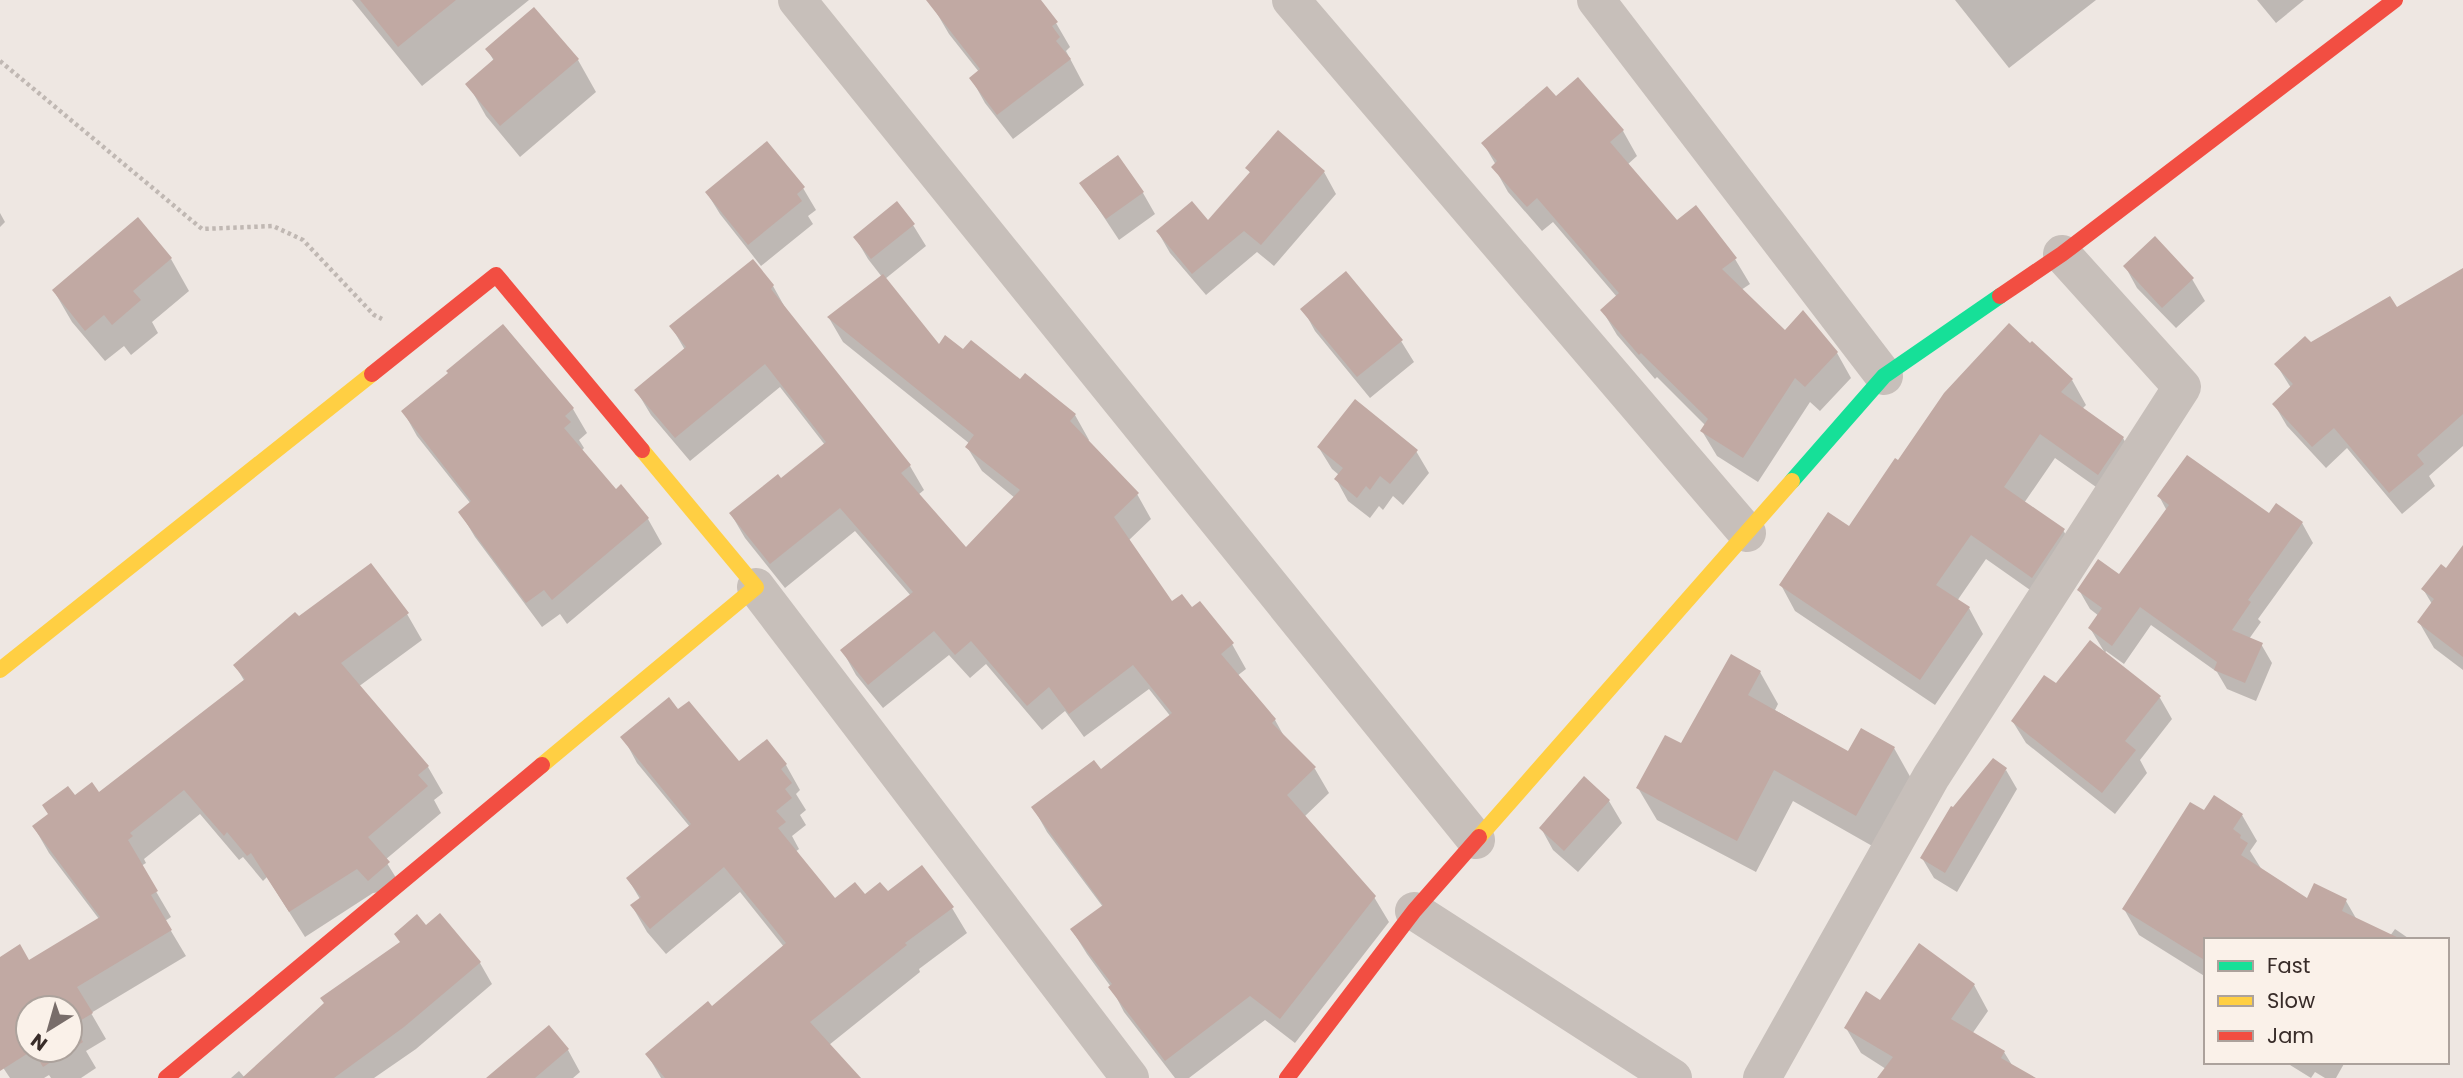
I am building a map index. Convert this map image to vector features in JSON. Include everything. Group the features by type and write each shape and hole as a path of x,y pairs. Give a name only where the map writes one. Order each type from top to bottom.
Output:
{"street":[{"path":"797,0 1476,840"},
{"path":"1291,0 1746,533"},
{"path":"1595,0 1884,376"},
{"path":"1287,1078 1414,911 1884,376 2062,254 2395,0"},
{"path":"1762,1078 1931,777 2182,387 2062,254"},
{"path":"0,670 496,275 755,587 1129,1078"},
{"path":"166,1078 755,587"},
{"path":"1414,911 1673,1078"}],"path":[{"path":"0,61 202,229 274,226 303,240 374,315 417,337"}],"building":[{"path":"360,0 456,0 398,47"},
{"path":"926,0 1041,0 1058,22 1052,26 1060,37 1056,41 1071,59 997,115 969,78 980,69"},
{"path":"534,7 579,59 500,126 465,84 494,59 485,49"},
{"path":"1578,77 1624,130 1610,142 1677,220 1696,205 1737,258 1722,269 1785,330 1803,310 1838,352 1805,387 1795,378 1743,458 1700,431 1708,419 1641,353 1639,355 1600,310 1619,293 1537,198 1527,207 1491,167 1497,161 1481,143 1547,86 1556,96"},
{"path":"1278,130 1325,171 1261,245 1244,231 1192,274 1156,231 1192,201 1208,220 1250,172 1245,168"},
{"path":"767,141 805,187 797,194 802,201 748,245 705,192"},
{"path":"1118,155 1144,192 1106,219 1079,183"},
{"path":"897,201 915,224 871,259 853,237"},
{"path":"138,217 172,258 133,291 141,300 112,325 104,315 85,331 52,290"},
{"path":"2155,236 2194,278 2162,308 2123,266"},
{"path":"753,259 774,285 771,289 911,465 901,473 966,547 1020,490 965,447 974,435 827,317 883,274 939,344 945,335 963,349 971,340 1020,379 1025,373 1076,414 1070,421 1139,493 1114,517 1172,601 1182,594 1192,607 1200,601 1234,643 1221,654 1276,719 1272,723 1316,767 1287,795 1376,896 1280,1019 1250,996 1165,1061 1108,987 1112,984 1070,929 1103,905 1031,807 1094,760 1101,769 1172,713 1133,665 1069,714 1049,687 1027,706 971,641 955,655 934,631 868,685 840,650 913,592 840,508 770,564 729,513 778,474 781,478 826,442 765,364 675,438 634,390 686,347 669,326"},
{"path":"2463,268 2463,414 2417,455 2424,464 2389,493 2334,428 2312,447 2272,404 2293,384 2274,364 2305,336 2311,342 2390,296 2397,307"},
{"path":"1346,271 1403,340 1357,377 1300,309"},
{"path":"2009,323 2073,379 2061,392 2124,437 2098,475 2040,434 2004,487 2065,529 2032,578 1971,535 1936,585 1970,607 1920,680 1779,585 1828,512 1849,526 1944,393"},
{"path":"503,324 574,408 565,416 571,422 564,428 616,489 621,484 649,518 552,600 544,590 526,603 458,512 471,501 401,411"},
{"path":"1355,399 1418,450 1390,484 1380,476 1370,490 1366,486 1357,498 1334,479 1343,468 1317,447"},
{"path":"2187,455 2269,513 2276,503 2303,522 2248,600 2251,602 2232,630 2263,643 2245,683 2214,670 2217,662 2140,607 2112,646 2088,628 2102,608 2077,590 2098,559 2119,574 2169,505 2157,496"},
{"path":"2463,545 2463,657 2417,622 2434,599 2421,589 2441,564 2446,568"},
{"path":"371,563 409,613 341,663 429,766 418,775 428,786 368,837 390,862 368,881 357,869 289,912 251,853 247,856 227,832 224,836 184,790 130,833 133,836 128,840 158,891 151,895 172,930 77,987 81,994 14,994 14,1062 0,1071 0,957 20,944 29,960 100,917 32,826 48,814 42,805 68,786 75,795 92,782 99,792 245,679 233,665 295,612 299,616"},
{"path":"2090,640 2161,696 2125,741 2136,750 2102,793 2011,721 2044,675 2056,683"},
{"path":"1731,654 1761,671 1748,695 1848,751 1861,728 1895,747 1856,816 1774,770 1737,841 1636,788 1665,735 1681,743"},
{"path":"669,697 678,709 689,701 739,761 767,739 787,764 781,769 792,783 785,789 792,798 776,811 786,822 778,828 835,898 855,882 865,894 880,882 888,891 922,865 954,907 905,943 907,945 810,1022 861,1078 665,1078 645,1054 708,1001 712,1006 786,943 724,867 650,929 630,905 641,897 626,878 691,824 620,737"},
{"path":"1993,758 2007,768 1945,873 1920,858 1951,806 1953,807"},
{"path":"1584,776 1610,800 1564,851 1539,828"},
{"path":"2214,795 2243,814 2233,829 2248,843 2241,855 2307,898 2314,883 2347,899 2342,911 2399,938 2204,938 2204,960 2122,909 2190,802 2204,810"},
{"path":"440,913 481,962 404,1027 334,1078 242,1078 324,1003 320,998 400,942 394,934 417,914 426,925"},
{"path":"1919,943 1975,984 1951,1019 2005,1051 2001,1058 2036,1078 1877,1078 1893,1057 1844,1028 1866,991 1880,1000"},
{"path":"84,998 93,1013 84,1018"},
{"path":"549,1025 569,1049 535,1078 486,1078"}],"traffic: fast":[{"path":"1792,481 1884,376 2000,296"}],"traffic: slow":[{"path":"0,670 372,374"},
{"path":"542,765 756,587 642,450"},
{"path":"1479,837 1792,481"}],"traffic: jam":[{"path":"2000,296 2062,254 2395,0"},
{"path":"372,374 496,275 642,450"},
{"path":"166,1078 542,765"},
{"path":"1287,1078 1414,911 1479,837"}]}
